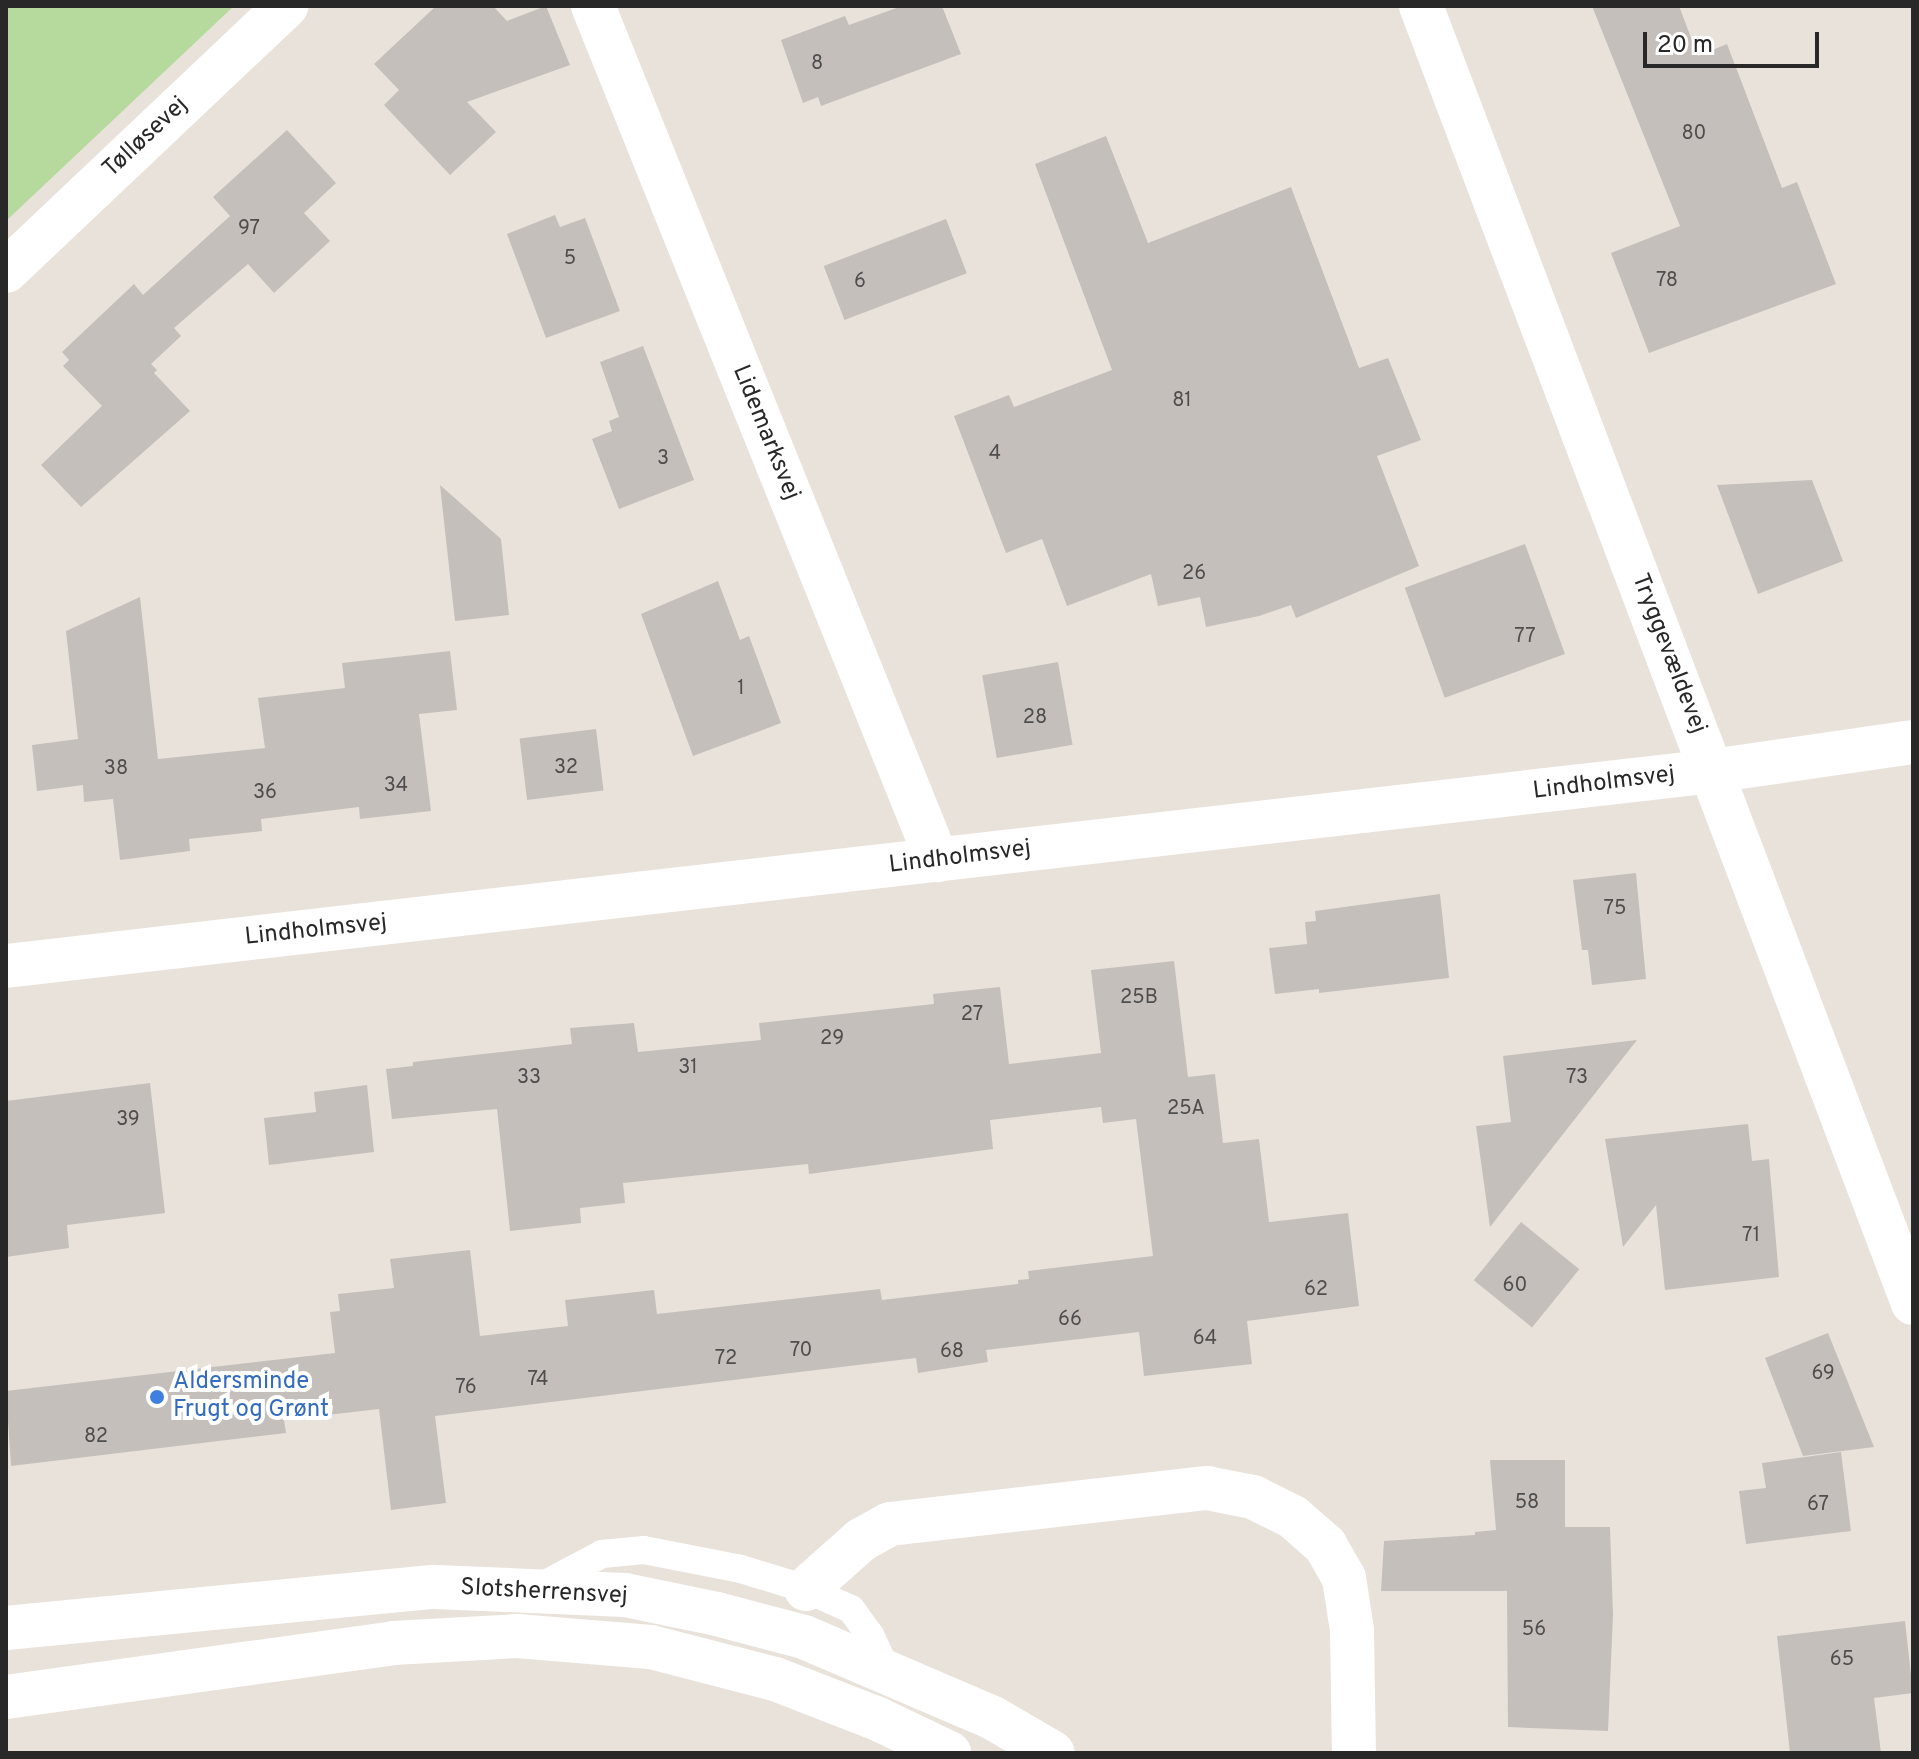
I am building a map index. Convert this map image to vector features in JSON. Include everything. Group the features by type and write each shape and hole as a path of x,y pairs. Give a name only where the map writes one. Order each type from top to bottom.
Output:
{"street":[{"name":"Tølløsevej","path":"6,271 286,6"},
{"name":"Lidemarksvej","path":"593,6 937,860"},
{"name":"Tryggevældevej","path":"1421,6 1913,1303"},
{"name":"Lindholmsvej","path":"6,966 1712,771 1913,742"},
{"path":"806,1589 861,1540 890,1524 1207,1488 1253,1497 1303,1526 1325,1545 1344,1578 1352,1630 1354,1753"},
{"name":"Slotsherrensvej","path":"6,1628 435,1587 625,1595 717,1614 804,1637 993,1718 1053,1753"},
{"name":"Slotsherrensvej","path":"6,1697 393,1643 517,1636 651,1647 775,1679 878,1719 949,1753"}],"lane":[{"path":"535,1589 602,1554 644,1550 741,1569 806,1589 851,1609 870,1635 886,1670"}],"green space":[{"path":"6,6 234,6 6,221"}],"building":[{"path":"436,6 493,6 507,21 546,6 570,65 467,102 496,132 450,175 384,105 399,90 374,64"},
{"path":"902,6 942,6 961,54 821,106 818,97 803,103 781,40 845,16 849,25"},
{"path":"1592,6 1679,6 1698,56 1727,44 1782,188 1797,182 1836,284 1649,353 1611,253 1680,226"},
{"path":"287,130 336,183 304,213 330,241 274,293 248,264 174,328 181,336 151,364 157,370 154,373 190,411 81,507 41,465 102,406 63,366 69,360 62,352 134,284 143,295 230,216 213,197"},
{"path":"1106,136 1148,243 1291,187 1359,368 1388,358 1421,440 1377,456 1419,566 1296,618 1291,605 1259,616 1206,627 1200,597 1158,606 1151,574 1067,606 1042,539 1006,553 954,416 1009,395 1014,407 1112,370 1035,164"},
{"path":"555,215 560,227 585,218 620,311 546,338 507,234"},
{"path":"946,219 967,273 844,320 824,266"},
{"path":"643,346 694,480 619,509 592,439 612,431 609,421 619,417 600,362"},
{"path":"1812,480 1843,561 1758,594 1717,485"},
{"path":"440,485 501,539 509,615 455,621"},
{"path":"1525,544 1565,654 1445,698 1405,588"},
{"path":"718,581 740,640 749,636 781,723 693,756 641,614"},
{"path":"140,597 158,759 265,748 258,698 345,688 342,663 450,651 457,710 419,714 431,811 360,819 359,807 261,819 262,831 189,839 190,851 120,860 113,799 84,802 83,785 37,791 32,745 78,739 66,631"},
{"path":"1058,662 1073,745 997,758 982,675"},
{"path":"596,729 604,791 527,800 520,738"},
{"path":"1636,873 1646,979 1592,985 1588,950 1582,950 1573,880"},
{"path":"1440,894 1449,978 1319,993 1319,989 1275,994 1269,948 1307,944 1305,922 1316,921 1315,911"},
{"path":"1174,961 1188,1077 1215,1074 1223,1143 1259,1139 1269,1222 1348,1213 1359,1306 1247,1321 1252,1364 1144,1376 1139,1332 986,1350 988,1362 918,1373 916,1358 435,1416 446,1503 391,1510 379,1409 284,1420 286,1433 11,1466 6,1391 335,1353 330,1312 340,1311 338,1294 394,1288 390,1259 470,1250 480,1336 568,1326 565,1300 654,1290 657,1314 880,1289 882,1300 1018,1284 1018,1280 1029,1279 1028,1271 1153,1256 1136,1119 1103,1123 1101,1107 990,1120 993,1149 809,1174 808,1164 623,1183 625,1203 580,1208 581,1223 510,1231 497,1109 392,1119 386,1069 413,1066 413,1062 572,1044 570,1028 634,1023 638,1052 761,1040 759,1023 934,1004 933,994 1000,987 1009,1064 1101,1053 1091,970"},
{"path":"1637,1040 1490,1227 1476,1126 1511,1122 1503,1056"},
{"path":"150,1083 165,1213 67,1225 69,1248 6,1257 6,1101"},
{"path":"367,1085 374,1152 269,1165 264,1118 316,1112 314,1092"},
{"path":"1748,1124 1752,1161 1769,1159 1779,1277 1665,1290 1656,1205 1623,1247 1605,1139"},
{"path":"1521,1222 1579,1269 1532,1327 1474,1280"},
{"path":"1828,1333 1874,1447 1803,1456 1765,1358"},
{"path":"1841,1452 1851,1531 1746,1544 1739,1491 1766,1488 1762,1463"},
{"path":"1490,1460 1565,1460 1565,1527 1610,1527 1613,1615 1608,1731 1508,1727 1507,1591 1381,1591 1384,1541 1475,1535 1475,1532 1496,1530"},
{"path":"1905,1621 1913,1693 1874,1698 1881,1753 1790,1753 1777,1636"}],"place":[{"name":"Aldersminde Frugt og Grønt","path":"157,1397"}]}
